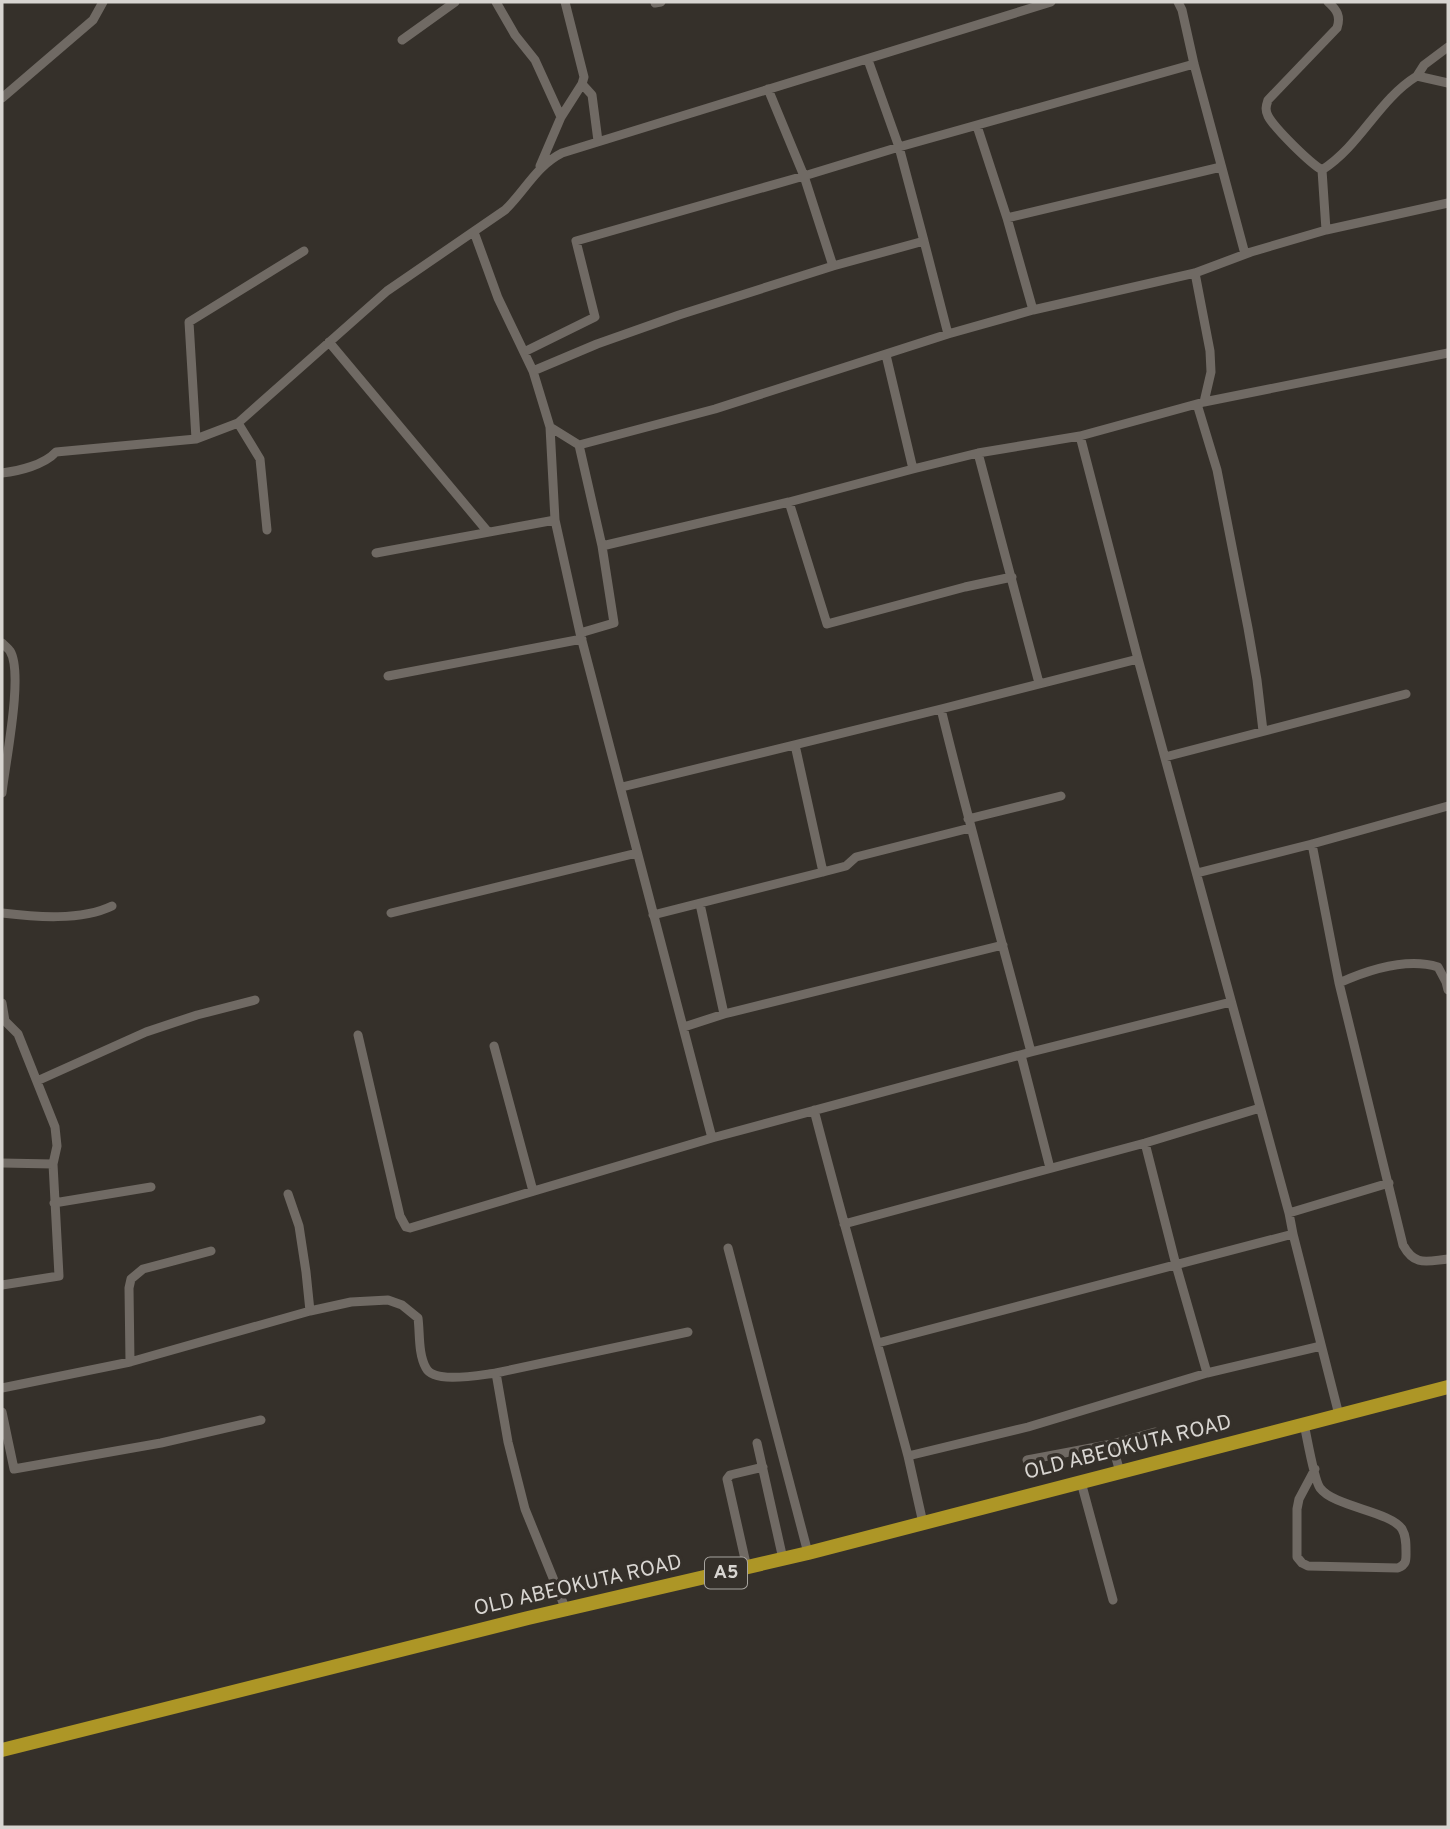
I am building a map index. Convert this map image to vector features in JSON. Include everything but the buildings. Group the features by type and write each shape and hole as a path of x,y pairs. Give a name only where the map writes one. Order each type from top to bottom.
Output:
{"highway":[{"name":"OLD ABEOKUTA ROAD","path":"2,1750 528,1618 808,1553 1448,1387"}],"street":[{"path":"2,98 93,20 103,2"},
{"path":"402,40 455,2"},
{"path":"496,2 515,35 536,60 561,117"},
{"path":"538,170 561,117 584,77 565,2"},
{"path":"655,2 661,2"},
{"path":"2,473 49,459 56,452 196,439 238,423 387,291 514,202 538,170 562,153 868,60 1032,5 1051,2"},
{"path":"1178,2 1245,254"},
{"path":"1322,170 1312,164 1273,123 1265,107 1268,100 1336,28 1339,16 1337,10 1328,2"},
{"path":"1322,170 1348,149 1386,102 1417,76 1424,65 1448,47"},
{"path":"868,60 899,147 948,334"},
{"path":"524,352 595,317 576,241 1194,64"},
{"path":"1417,76 1448,83"},
{"path":"582,84 592,95 598,141"},
{"path":"768,89 804,176 833,266"},
{"path":"977,126 1033,310"},
{"path":"1007,218 1222,167"},
{"path":"1322,170 1326,230"},
{"path":"579,445 715,409 948,334 1033,310 1195,273 1245,254 1326,230 1448,203"},
{"path":"474,232 498,298 533,371 550,427 555,520 581,636 712,1138"},
{"path":"533,371 597,344 679,315 833,266 924,241"},
{"path":"196,439 189,322 304,251"},
{"path":"1195,273 1210,351 1210,372 1200,403 1217,470 1248,628 1263,731"},
{"path":"329,342 488,532"},
{"path":"602,546 789,502 978,453 1080,436 1200,403 1448,353"},
{"path":"886,355 913,470"},
{"path":"238,423 260,459 267,530"},
{"path":"388,676 581,636 614,623 602,546 579,445 550,427"},
{"path":"1080,436 1289,1213 1339,1415"},
{"path":"978,453 1039,683"},
{"path":"789,502 827,624 1012,577"},
{"path":"376,553 555,520"},
{"path":"2,643 10,650 15,667 16,689 2,793"},
{"path":"622,787 1138,659"},
{"path":"1165,757 1406,694"},
{"path":"941,709 969,824 1003,945 1050,1168"},
{"path":"795,745 823,872"},
{"path":"653,915 846,866 856,857 1061,796"},
{"path":"1197,873 1448,806"},
{"path":"1311,844 1339,983 1403,1245 1413,1259 1421,1262 1448,1259"},
{"path":"391,913 637,853"},
{"path":"700,904 724,1014"},
{"path":"2,913 78,915 112,906"},
{"path":"684,1027 724,1014 1003,945"},
{"path":"1339,983 1381,968 1420,963 1438,967 1448,990"},
{"path":"37,1081 146,1032 255,1000"},
{"path":"358,1035 400,1216 406,1227 410,1228 712,1138 1231,1002"},
{"path":"2,1003 3,1022 18,1034 55,1127 57,1146 53,1164 54,1203 59,1276 2,1285"},
{"path":"494,1046 533,1191"},
{"path":"844,1224 1145,1143 1260,1108"},
{"path":"814,1110 908,1456 923,1523"},
{"path":"1145,1143 1207,1373"},
{"path":"2,1163 53,1164"},
{"path":"1289,1213 1389,1183"},
{"path":"54,1203 151,1187"},
{"path":"288,1194 299,1226 310,1311"},
{"path":"878,1343 1293,1234"},
{"path":"728,1248 808,1553"},
{"path":"130,1362 131,1279 143,1269 211,1251"},
{"path":"2,1388 130,1362 351,1302 388,1300 402,1304 418,1318 422,1360 426,1370 430,1374 449,1377 496,1373 688,1332"},
{"path":"908,1456 1028,1426 1207,1373 1321,1346"},
{"path":"496,1373 508,1442 525,1509 566,1610"},
{"path":"2,1412 14,1469 161,1443 261,1420"},
{"path":"1304,1424 1315,1469 1318,1486 1327,1495 1401,1527 1406,1536 1406,1561 1403,1566 1308,1566 1302,1563 1297,1557 1297,1509 1299,1499 1315,1469"},
{"path":"1027,1460 1112,1444 1155,1432"},
{"path":"757,1443 783,1559"},
{"path":"1112,1444 1120,1472"},
{"path":"747,1568 727,1479 730,1475 763,1467"},
{"path":"1081,1482 1113,1600"}]}
